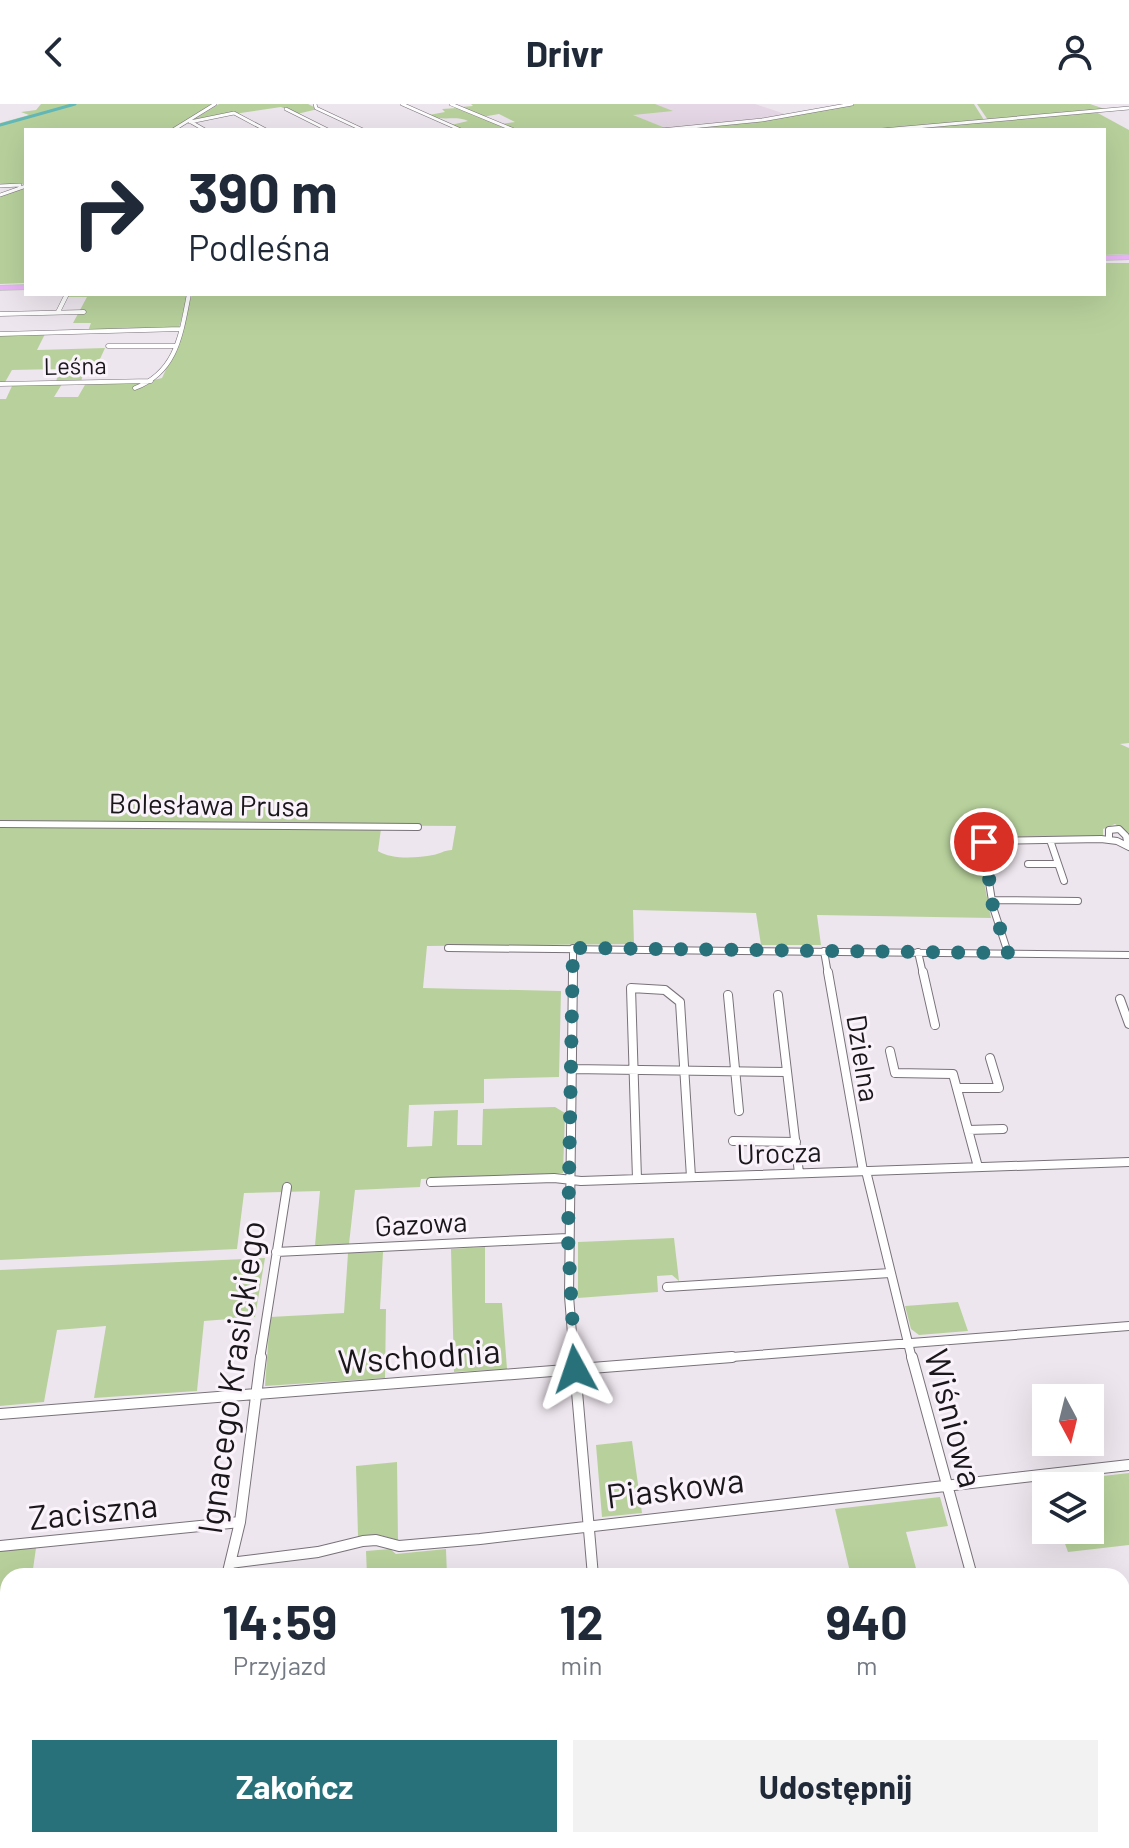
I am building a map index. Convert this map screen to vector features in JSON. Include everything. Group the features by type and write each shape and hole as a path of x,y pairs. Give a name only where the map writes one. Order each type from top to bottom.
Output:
{"main road":[{"path":"1106,259 1129,258"},
{"path":"0,287 24,286"}],"street":[{"path":"177,128 215,104"},
{"path":"402,104 456,128"},
{"path":"451,104 509,128"},
{"path":"812,104 826,109"},
{"path":"681,128 760,120 852,104"},
{"path":"1097,104 1108,109"},
{"path":"314,105 359,128"},
{"path":"904,128 1129,108"},
{"path":"286,109 324,128"},
{"path":"189,122 234,113 262,128"},
{"path":"189,122 201,128"},
{"path":"0,186 24,186"},
{"path":"0,195 24,187"},
{"path":"58,312 66,296"},
{"path":"135,388 159,376 175,346 189,296"},
{"path":"0,314 84,312"},
{"path":"0,334 181,329"},
{"path":"108,346 175,346"},
{"name":"Leśna","path":"0,384 151,381"},
{"name":"Bolesława Prusa","path":"0,824 418,827"},
{"path":"1109,840 1109,830 1119,829 1126,836 1128,847"},
{"path":"1050,840 1064,881"},
{"path":"1008,953 992,900 983,845 985,841 1109,840 1128,847"},
{"path":"1028,864 1058,864"},
{"path":"992,900 1078,901"},
{"path":"448,948 1129,955"},
{"path":"573,948 568,1238 575,1369 592,1568"},
{"name":"Dzielna","path":"824,951 864,1171"},
{"path":"918,952 935,1025"},
{"path":"637,1179 631,988 664,989 678,998 691,1177"},
{"path":"728,995 739,1111"},
{"path":"778,995 799,1173"},
{"path":"1120,999 1129,1024"},
{"path":"890,1051 895,1073 953,1074 978,1167"},
{"path":"957,1088 999,1088 990,1058"},
{"path":"571,1069 787,1072"},
{"path":"968,1130 1003,1129"},
{"path":"733,1141 796,1142"},
{"name":"Urocza","path":"431,1182 637,1179 1129,1162"},
{"name":"Wiśniowa","path":"864,1171 970,1568"},
{"name":"Ignacego Krasickiego","path":"229,1568 240,1522 255,1393 287,1187"},
{"name":"Gazowa","path":"276,1252 568,1238"},
{"path":"667,1287 890,1273"},
{"name":"Wschodnia","path":"0,1414 1129,1326"},
{"name":"Piaskowa","path":"230,1563 318,1552 363,1541 376,1540 399,1546 1129,1465"},
{"name":"Zaciszna","path":"0,1546 240,1522"}],"shaded area":[{"path":"603,104 755,104 788,115 677,128 665,128"}],"green space":[{"path":"41,104 212,104 174,128 24,128 24,184 0,185 0,123 29,115 21,112 36,110"},
{"path":"219,104 308,104 318,109 297,114 281,107 193,120"},
{"path":"471,104 655,104 673,111 633,115 666,128 510,128 501,124 515,122 499,114 482,117 461,107 473,106"},
{"path":"855,104 974,104 984,120 897,128 678,128 777,118"},
{"path":"977,104 1090,104 1105,109 988,120"},
{"path":"457,108 506,128 457,128 451,125 468,121 429,115 445,112 442,109"},
{"path":"1094,111 1129,130 1129,254 1106,255 1106,128 911,128"},
{"path":"24,188 24,283 0,284 0,196"},
{"path":"1106,263 1129,263 1129,743 1120,744 1129,748 1129,833 1115,824 1103,829 1103,836 982,837 977,846 991,918 817,915 821,945 761,945 756,913 633,910 634,944 427,946 423,988 561,991 559,1077 484,1079 484,1103 409,1105 407,1147 432,1146 434,1111 458,1110 457,1145 482,1145 483,1109 555,1107 565,1113 563,1173 421,1179 420,1187 355,1190 349,1244 315,1245 320,1191 244,1193 237,1249 0,1260 0,826 381,829 378,851 390,856 427,856 452,850 456,826 0,823 0,399 6,399 12,386 62,384 54,397 78,397 86,383 141,383 162,378 177,346 191,296 1106,296"},
{"path":"187,296 179,328 88,331 91,323 73,323 87,297 68,297"},
{"path":"45,334 37,350 105,348 96,368 86,368 81,381 56,382 59,369 12,370 4,384 0,384 0,335"},
{"path":"674,1238 679,1281 672,1275 657,1276 658,1292 578,1298 578,1242"},
{"path":"485,1247 485,1303 502,1303 507,1369 454,1372 451,1249"},
{"path":"383,1252 380,1309 386,1309 385,1378 265,1386 270,1317 344,1313 348,1253"},
{"path":"265,1258 255,1317 204,1321 197,1391 94,1398 106,1326 57,1330 44,1402 0,1406 0,1270"},
{"path":"958,1302 968,1331 919,1335 911,1329 905,1306"},
{"path":"632,1441 642,1513 602,1517 596,1445"},
{"path":"397,1462 398,1540 380,1535 358,1536 356,1466"},
{"path":"1129,1473 1129,1545 1068,1552 1065,1544 1104,1544 1104,1476"},
{"path":"940,1497 948,1526 906,1532 916,1568 849,1568 835,1509"},
{"path":"36,1548 33,1568 0,1568 0,1551"},
{"path":"390,1549 396,1554 446,1549 447,1568 367,1568 366,1551"}],"waterway":[{"path":"0,125 75,104"}],"route":[{"path":"575,1369 568,1238 573,948 1008,953 993,907 984,842"}]}
